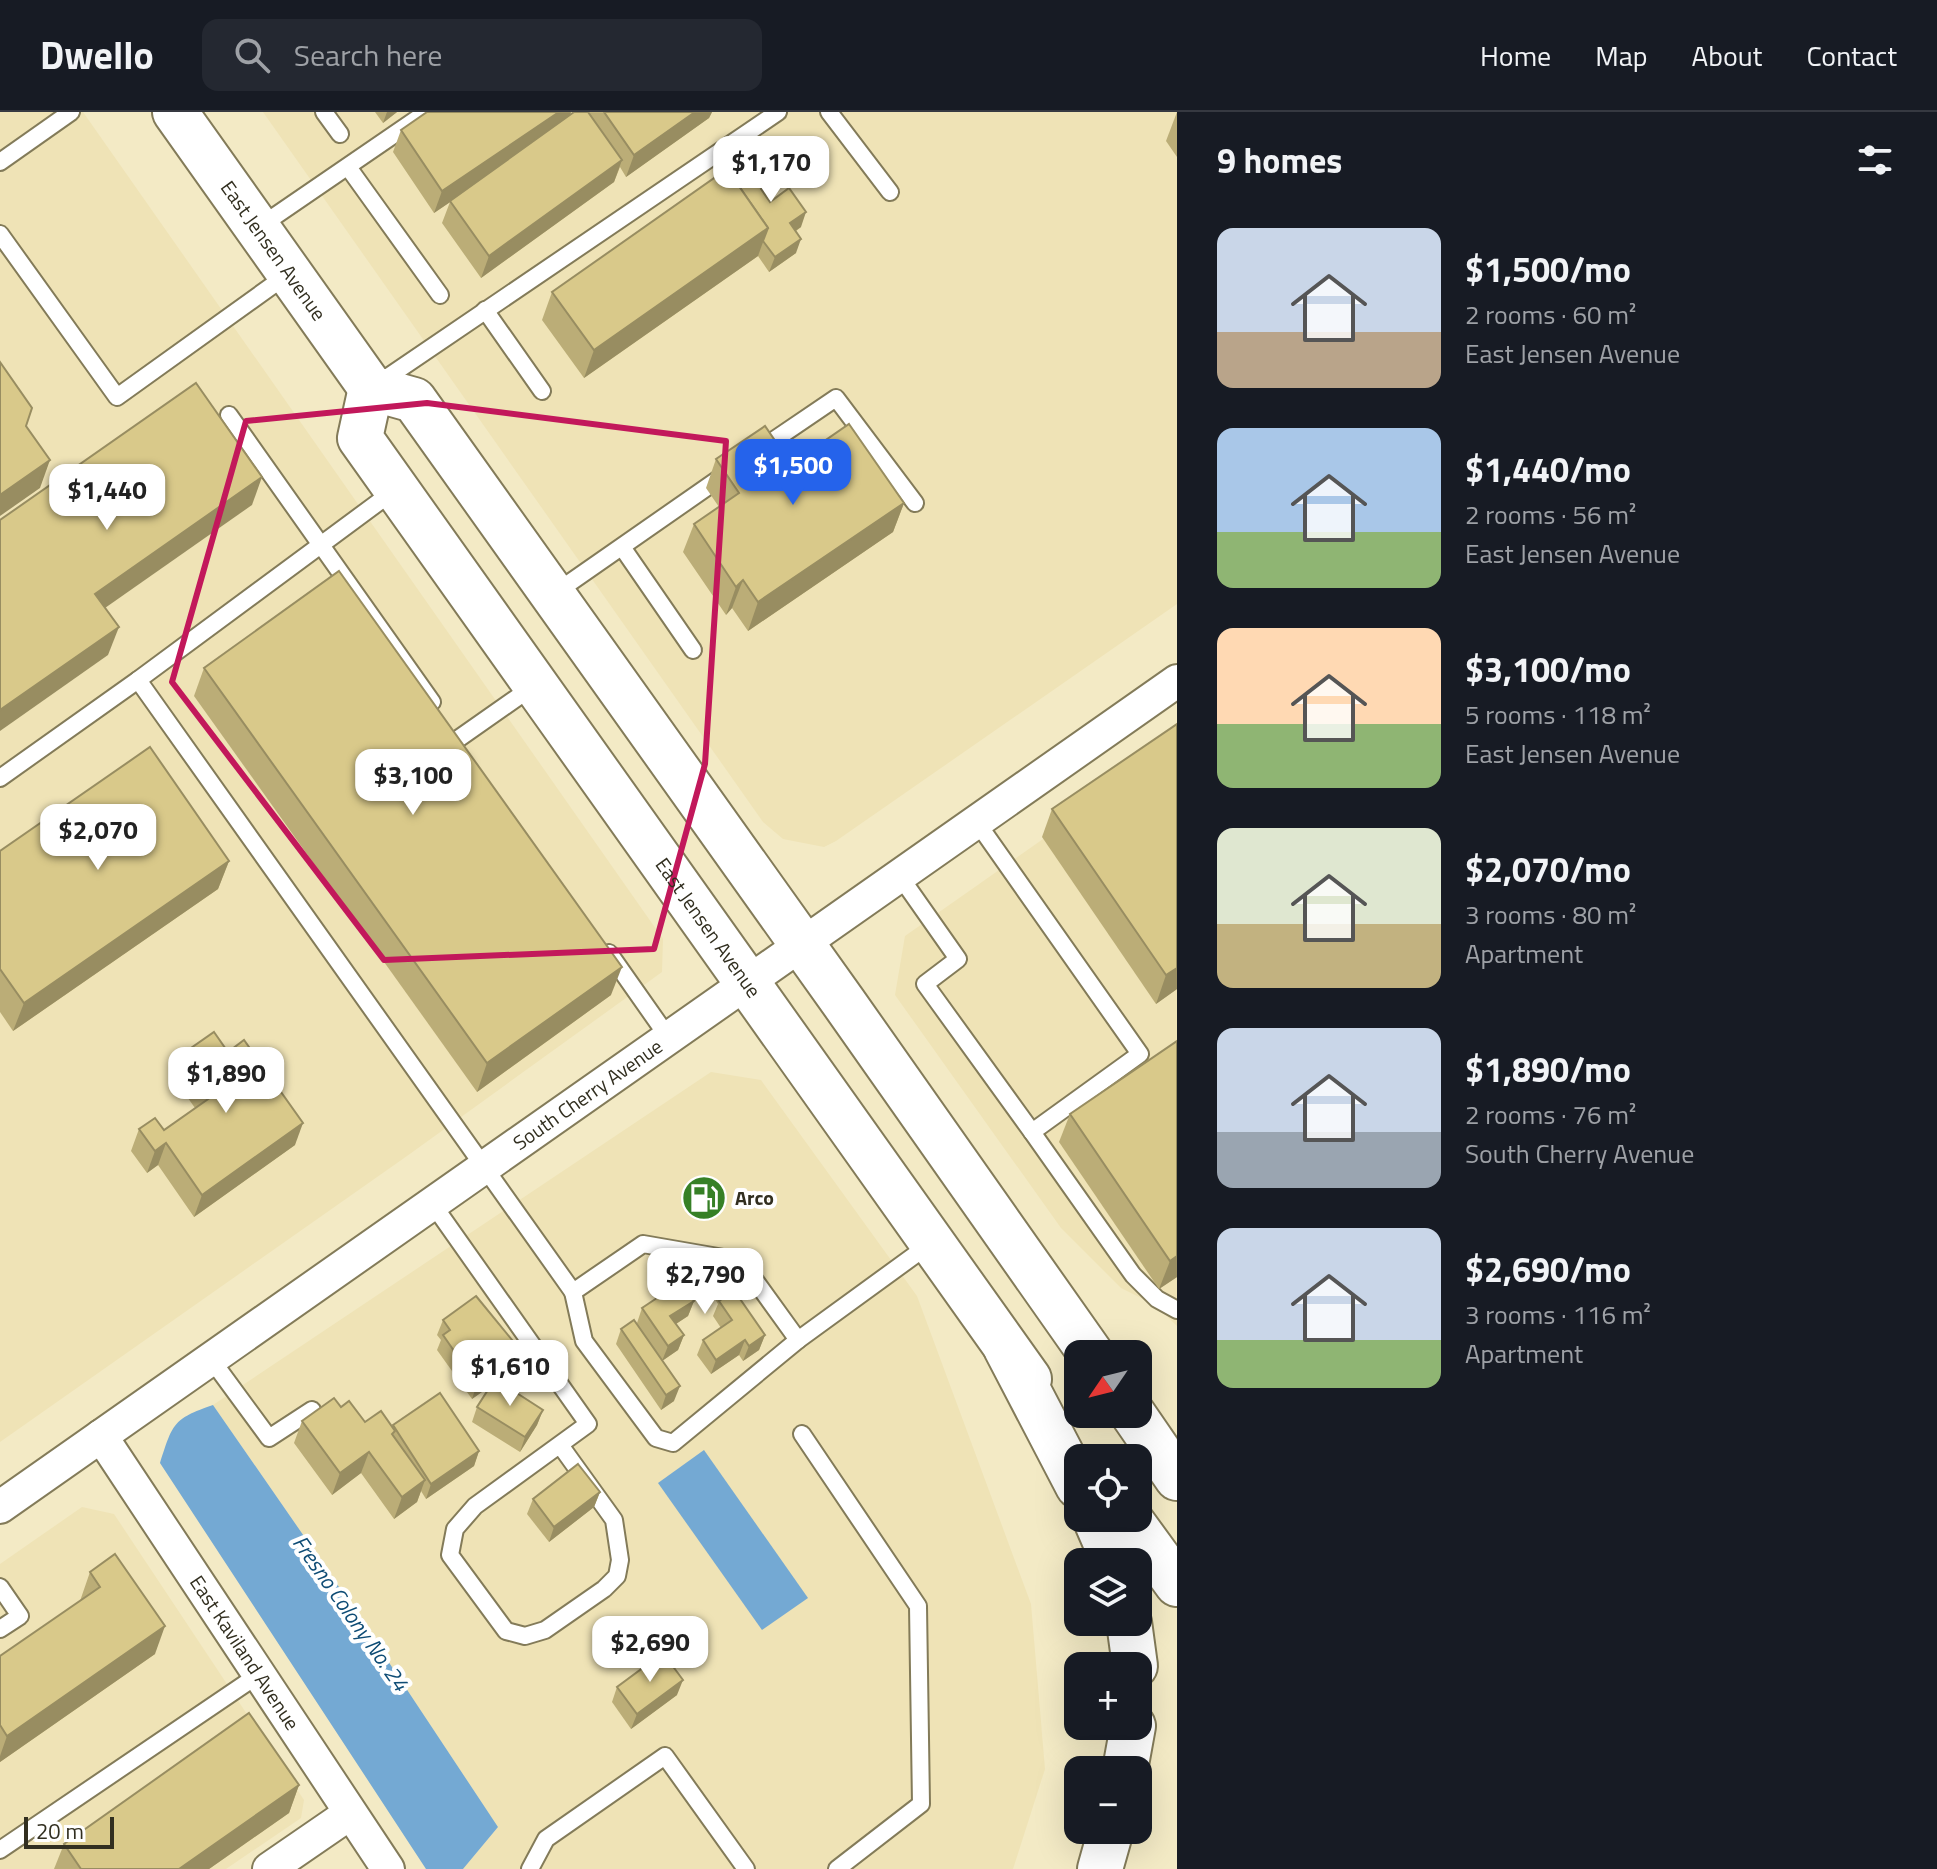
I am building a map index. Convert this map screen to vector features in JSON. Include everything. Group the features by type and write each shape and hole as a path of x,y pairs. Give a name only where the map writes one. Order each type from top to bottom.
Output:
{"main road":[{"name":"East Jensen Avenue","path":"175,112 371,388 360,438 1076,1444"},
{"path":"371,388 414,400 1081,1340"},
{"path":"1006,1348 1064,1459"},
{"path":"1143,1428 1177,1478"},
{"path":"1139,1532 1177,1584"},
{"path":"1100,1869 1107,1844"}],"street":[{"name":"South Cherry Avenue","path":"0,1507 1177,681"},
{"name":"East Kaviland Avenue","path":"101,1436 388,1869"},
{"path":"269,1869 349,1814"}],"lane":[{"path":"0,162 71,112"},
{"path":"324,112 340,134"},
{"path":"257,228 427,112"},
{"path":"371,388 778,112"},
{"path":"829,112 890,192"},
{"path":"348,167 440,295"},
{"path":"0,234 117,397 290,273"},
{"path":"485,310 542,391"},
{"path":"553,594 836,398 915,503"},
{"path":"229,415 453,732 536,684"},
{"path":"0,778 396,489"},
{"path":"622,547 693,650"},
{"path":"138,680 573,1292 584,1341 656,1438 673,1443 798,1340 932,1242"},
{"path":"976,821 1140,1054 1032,1132"},
{"path":"899,875 958,959 925,984 1133,1275 1157,1299 1177,1310"},
{"path":"597,937 668,1037"},
{"path":"432,1203 588,1424 475,1506 455,1529 450,1555 506,1631 525,1636 545,1630 604,1589 617,1576 620,1560 614,1520 560,1445"},
{"path":"573,1292 643,1244 741,1261 798,1340"},
{"path":"211,1359 269,1438 312,1410"},
{"path":"802,1434 918,1606 921,1804 837,1869"},
{"path":"0,1587 20,1616 0,1629"},
{"path":"0,1850 258,1675"},
{"path":"530,1869 546,1839 665,1756 746,1869"}],"highlighted area":[{"path":"427,403 726,441 705,764 654,949 384,960 172,682 246,421"}],"shaded area":[{"path":"0,112 83,112 663,939 662,972 407,1156 0,1442"},
{"path":"263,112 1177,112 1177,604 836,841 824,847 783,839 763,822"},
{"path":"1177,745 1177,1326 1155,1305 1121,1288 1061,1228 895,995 905,936"},
{"path":"711,1072 761,1080 917,1296 1031,1604 1045,1769 1013,1869 463,1869 498,1827 333,1578 213,1405"},
{"path":"82,1507 114,1514 304,1800 301,1818 226,1869 0,1869 0,1564"}],"water":[{"name":"Fresno Colony No. 24","path":"213,1405 333,1578 498,1827 463,1869 426,1869 160,1463 176,1425 189,1414"},
{"path":"704,1450 808,1598 762,1630 658,1483"}],"building":[{"path":"427,112 559,112 442,191 401,130"},
{"path":"574,112 588,112 622,160 489,256 450,201"},
{"path":"604,112 695,112 634,155"},
{"path":"766,152 782,174 761,189 770,202 789,188 806,212 790,223 801,239 775,257 763,241 768,228 732,176"},
{"path":"727,169 768,228 594,350 552,292"},
{"path":"0,362 32,408 26,426 50,460 0,495"},
{"path":"196,383 262,477 95,594 119,627 0,710 0,520"},
{"path":"849,424 904,503 758,602 743,580 736,587 694,524 739,493 716,459 765,426 791,464"},
{"path":"339,571 622,967 487,1063 204,668"},
{"path":"1177,724 1177,968 1166,975 1052,809"},
{"path":"150,747 229,861 24,1003 0,969 0,851"},
{"path":"214,1032 228,1052 244,1040 303,1123 202,1195 166,1143 155,1151 139,1129 155,1118 164,1130 211,1097 181,1055"},
{"path":"1177,1041 1177,1256 1170,1261 1070,1114"},
{"path":"699,1270 722,1273 765,1335 749,1346 745,1340 716,1360 703,1340 732,1320 719,1301 728,1295 718,1281 703,1279 687,1290 694,1301 670,1316 684,1335 668,1346 642,1308"},
{"path":"476,1296 517,1346 506,1354 521,1375 507,1385 497,1370 477,1384 443,1335 450,1330 443,1320"},
{"path":"634,1320 680,1386 666,1395 621,1329"},
{"path":"495,1379 543,1410 525,1437 477,1407"},
{"path":"440,1393 479,1451 431,1484 393,1425"},
{"path":"334,1398 341,1407 349,1401 365,1422 381,1411 395,1431 392,1434 425,1480 402,1497 369,1452 340,1473 302,1421"},
{"path":"578,1464 600,1492 554,1527 533,1499"},
{"path":"115,1554 165,1626 7,1736 0,1725 0,1656 100,1587 90,1572"},
{"path":"663,1653 683,1680 637,1714 617,1687"},
{"path":"249,1713 299,1785 179,1869 81,1869 64,1844"}],"place":[{"name":"Arco","path":"704,1198"}]}
